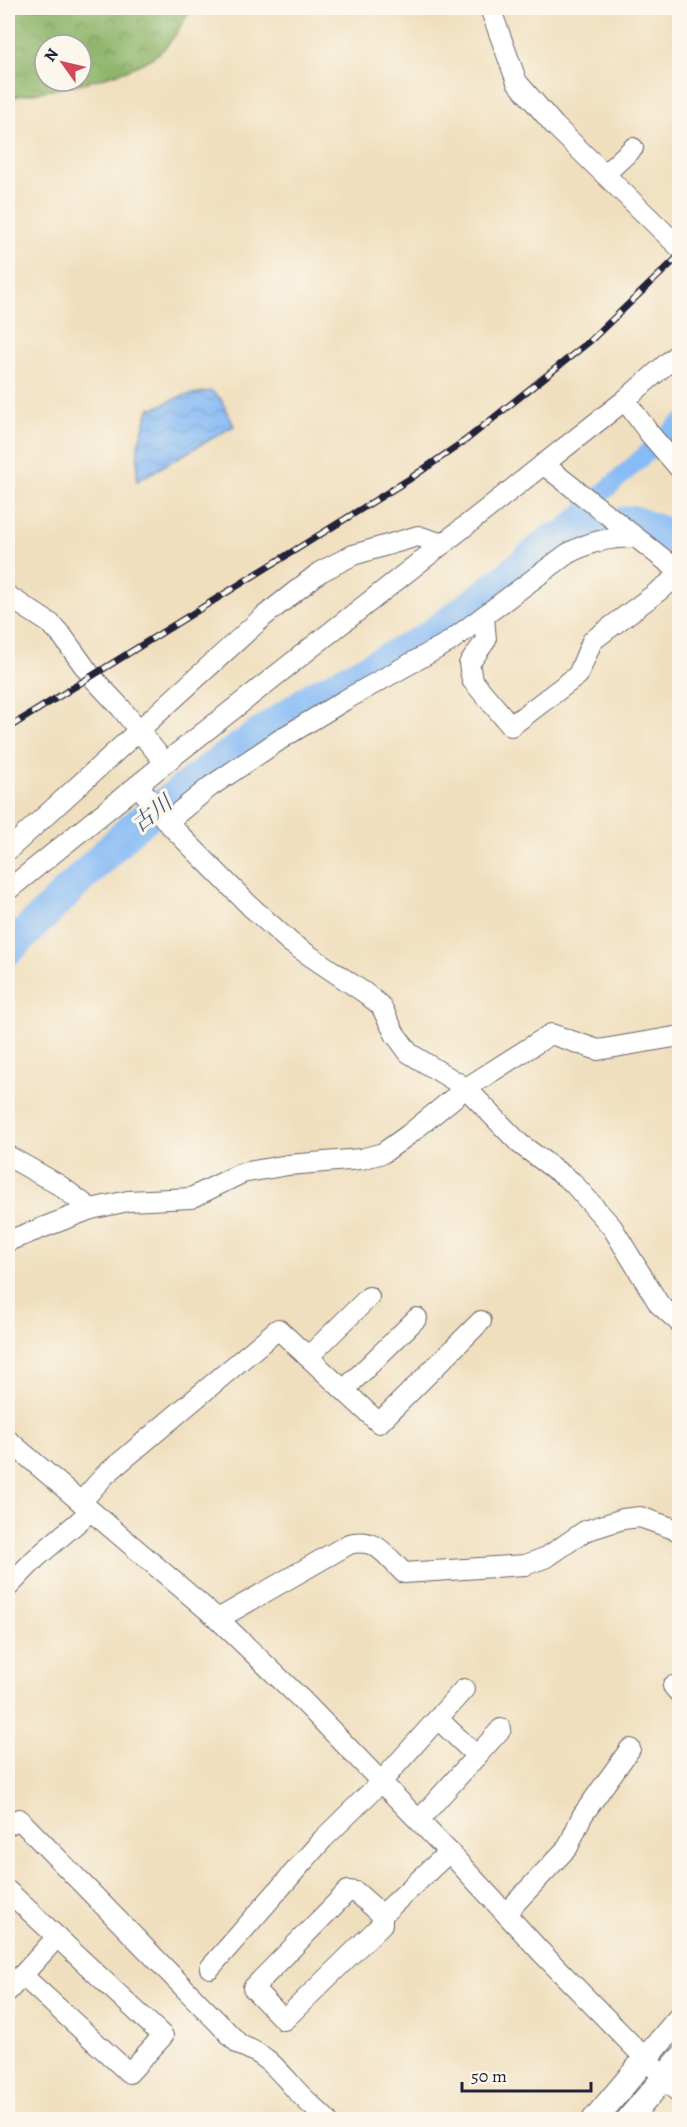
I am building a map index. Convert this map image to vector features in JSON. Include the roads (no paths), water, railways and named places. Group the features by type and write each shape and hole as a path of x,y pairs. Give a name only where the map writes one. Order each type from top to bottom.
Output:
{"main road":[{"path":"594,2120 680,2018"},
{"path":"628,2120 672,2086 680,2060"}],"street":[{"path":"490,8 517,82 554,124 680,248"},
{"path":"605,174 633,148"},
{"path":"8,890 143,792 165,763 625,400 680,352"},
{"path":"625,400 674,463"},
{"path":"484,616 486,640 470,664 472,680 511,726 578,675 592,642 680,573 543,464"},
{"path":"165,820 285,737 345,700 449,642 567,554 588,543 631,535"},
{"path":"8,850 263,617 320,572 354,555 418,536 443,544"},
{"path":"8,596 51,624 92,677 165,763"},
{"path":"143,792 165,820 250,906 291,943 381,1006 395,1034 410,1053 466,1088 520,1144 572,1182 612,1227 659,1304 680,1323"},
{"path":"8,1241 91,1209 128,1201 191,1198 242,1173 288,1165 361,1159 383,1152 408,1135 466,1088 551,1034 598,1050 680,1036"},
{"path":"8,1156 59,1185 91,1209"},
{"path":"308,1357 369,1297"},
{"path":"344,1390 417,1318"},
{"path":"8,1587 86,1507 105,1475 278,1329 379,1423 481,1322"},
{"path":"8,1440 218,1619 302,1699 419,1820 541,1952 672,2086"},
{"path":"218,1619 349,1544 362,1540 374,1544 404,1573 525,1565 547,1557 585,1531 622,1519 640,1516 680,1531"},
{"path":"210,1968 323,1839 381,1782 464,1689"},
{"path":"438,1719 477,1756"},
{"path":"419,1820 501,1730"},
{"path":"506,1913 568,1847 582,1816 630,1749"},
{"path":"8,1825 20,1820 240,2045 258,2052 278,2069 327,2120"},
{"path":"382,1915 356,1892 348,1891 253,1988 284,2020 382,1924 382,1915 449,1852"},
{"path":"8,1891 163,2036 129,2073 22,1975"},
{"path":"8,1991 57,1937"}],"water":[{"path":"211,391 220,398 234,426 137,481 138,445 150,407 155,408 182,396"}],"waterway":[{"path":"551,540 680,423"},
{"name":"古川","path":"8,950 131,829 212,767 313,697 424,640 501,583 551,540 632,521 659,531 680,544"}],"railway":[{"path":"8,728 408,480 466,440 590,341 680,255"}]}
